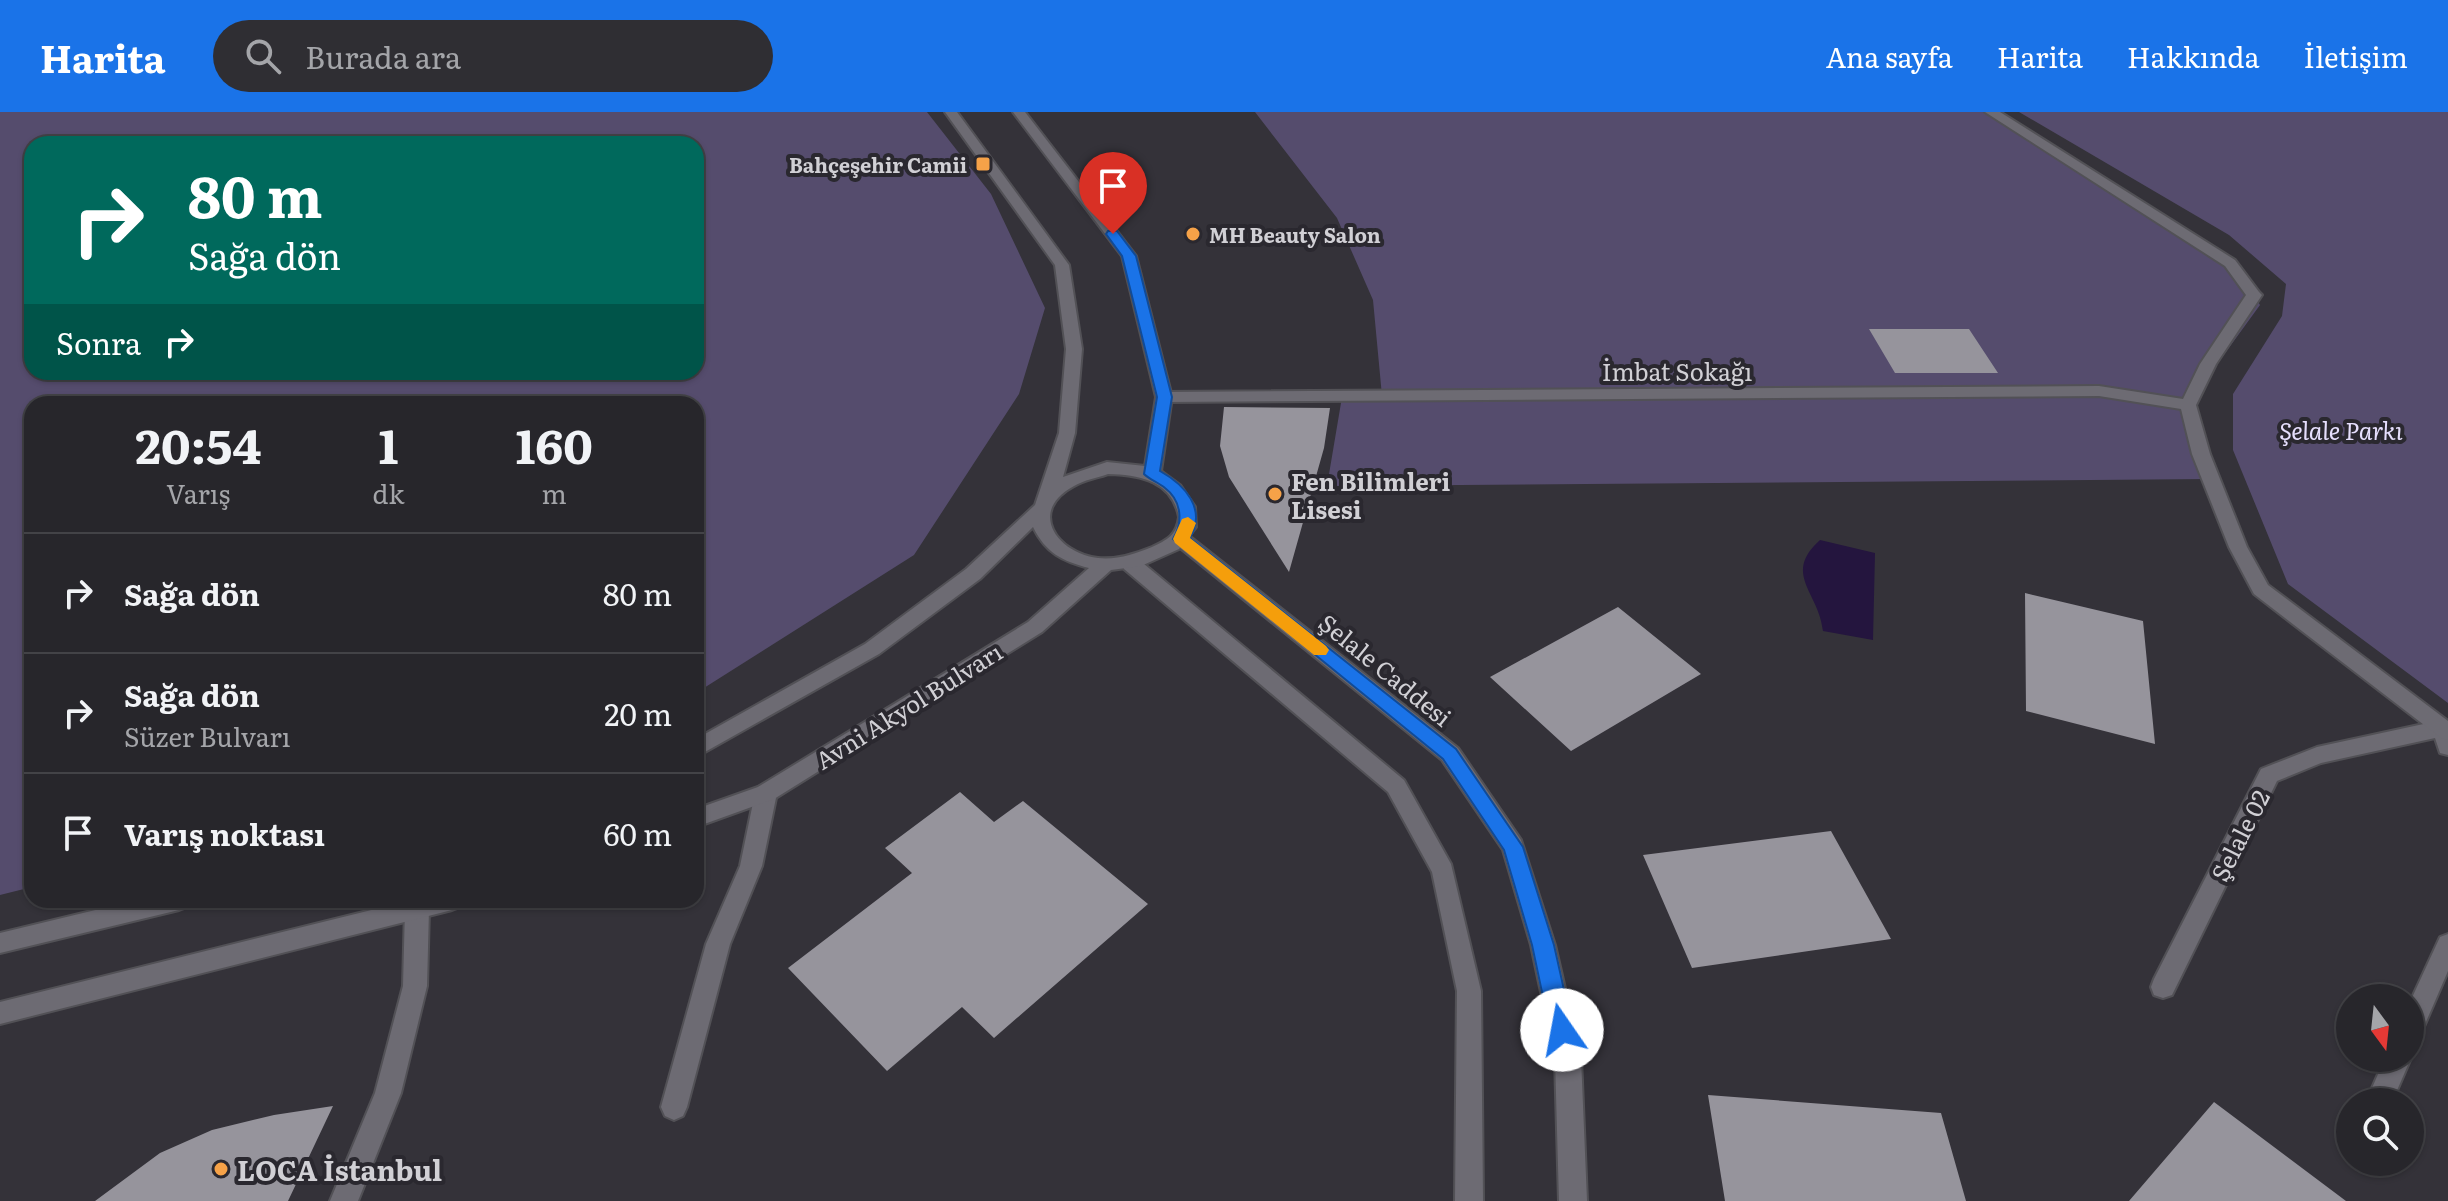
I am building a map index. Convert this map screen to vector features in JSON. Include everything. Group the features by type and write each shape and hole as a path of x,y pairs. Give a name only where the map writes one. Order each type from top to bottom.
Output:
{"street":[{"path":"704,744 872,649 973,574 1044,502 1064,482 1107,468 1152,474 1170,483 1183,497 1188,527 1181,539 1155,556 1131,564 1104,566 1079,562 1054,548 1039,526 1044,502 1067,433 1074,349 1062,265 951,112"},
{"path":"1019,112 1129,256 1164,397 1152,474"},
{"path":"1991,112 2230,263 2254,295 2208,364 2188,405 2201,454 2232,534 2261,589 2446,736"},
{"name":"İmbat Sokağı","path":"1164,397 2099,391 2188,405"},
{"name":"Şelale Caddesi","path":"1181,539 1450,754 1513,847 1543,945 1568,1058 1573,1201"},
{"path":"1131,564 1396,786 1443,871 1469,991 1469,1201"},
{"name":"Avni Akyol Bulvarı","path":"704,815 766,793 1035,627 1104,566"},
{"name":"Şelale 02","path":"2163,987 2269,775 2317,755 2446,736"},
{"path":"674,1107 718,944 751,866 766,793"},
{"path":"0,943 146,908"},
{"path":"0,1013 421,908"},
{"path":"344,1201 388,1093 415,986 417,909"},
{"path":"2424,998 2448,944"}],"green space":[{"path":"0,112 927,112 991,194 1045,308 1019,394 914,555 704,688 704,396 24,396 24,889 0,895"},
{"path":"1255,112 1991,112 2233,263 2260,305 2188,404 2211,479 1327,486 1342,397 1382,396 1373,300 1337,218"},
{"name":"Şelale Parkı","path":"2019,112 2448,112 2448,703 2288,584 2233,450 2233,394 2282,316 2286,284 2229,235"}],"shaded area":[{"path":"1820,540 1875,553 1873,640 1823,631 1803,573 1809,552"}],"building":[{"path":"1869,329 1969,329 1998,373 1895,373"},
{"name":"Fen Bilimleri Lisesi","path":"1224,407 1330,408 1324,448 1289,572 1229,477 1220,446"},
{"path":"2025,593 2143,621 2155,744 2026,711"},
{"path":"1618,607 1701,674 1571,751 1490,677"},
{"path":"960,792 994,822 1023,801 1148,904 994,1038 962,1007 887,1071 788,968 912,873 885,848"},
{"path":"1831,831 1891,939 1692,968 1643,855"},
{"path":"1708,1095 1941,1113 1966,1201 1725,1201"},
{"path":"2214,1102 2346,1201 2129,1201"},
{"name":"LOCA İstanbul","path":"333,1106 288,1201 95,1201 160,1153 212,1130 274,1115"}],"slow traffic":[{"path":"1188,523 1181,539 1320,650"}],"place":[{"name":"Bahçeşehir Camii","path":"983,164"},
{"name":"MH Beauty Salon","path":"1193,234"},
{"name":"Fen Bilimleri Lisesi","path":"1275,494"},
{"name":"LOCA İstanbul","path":"221,1169"}],"route":[{"path":"1113,234 1129,256 1164,397 1152,474 1170,483 1183,497 1188,527 1181,539 1450,754 1513,847 1543,945 1562,1030"}]}
